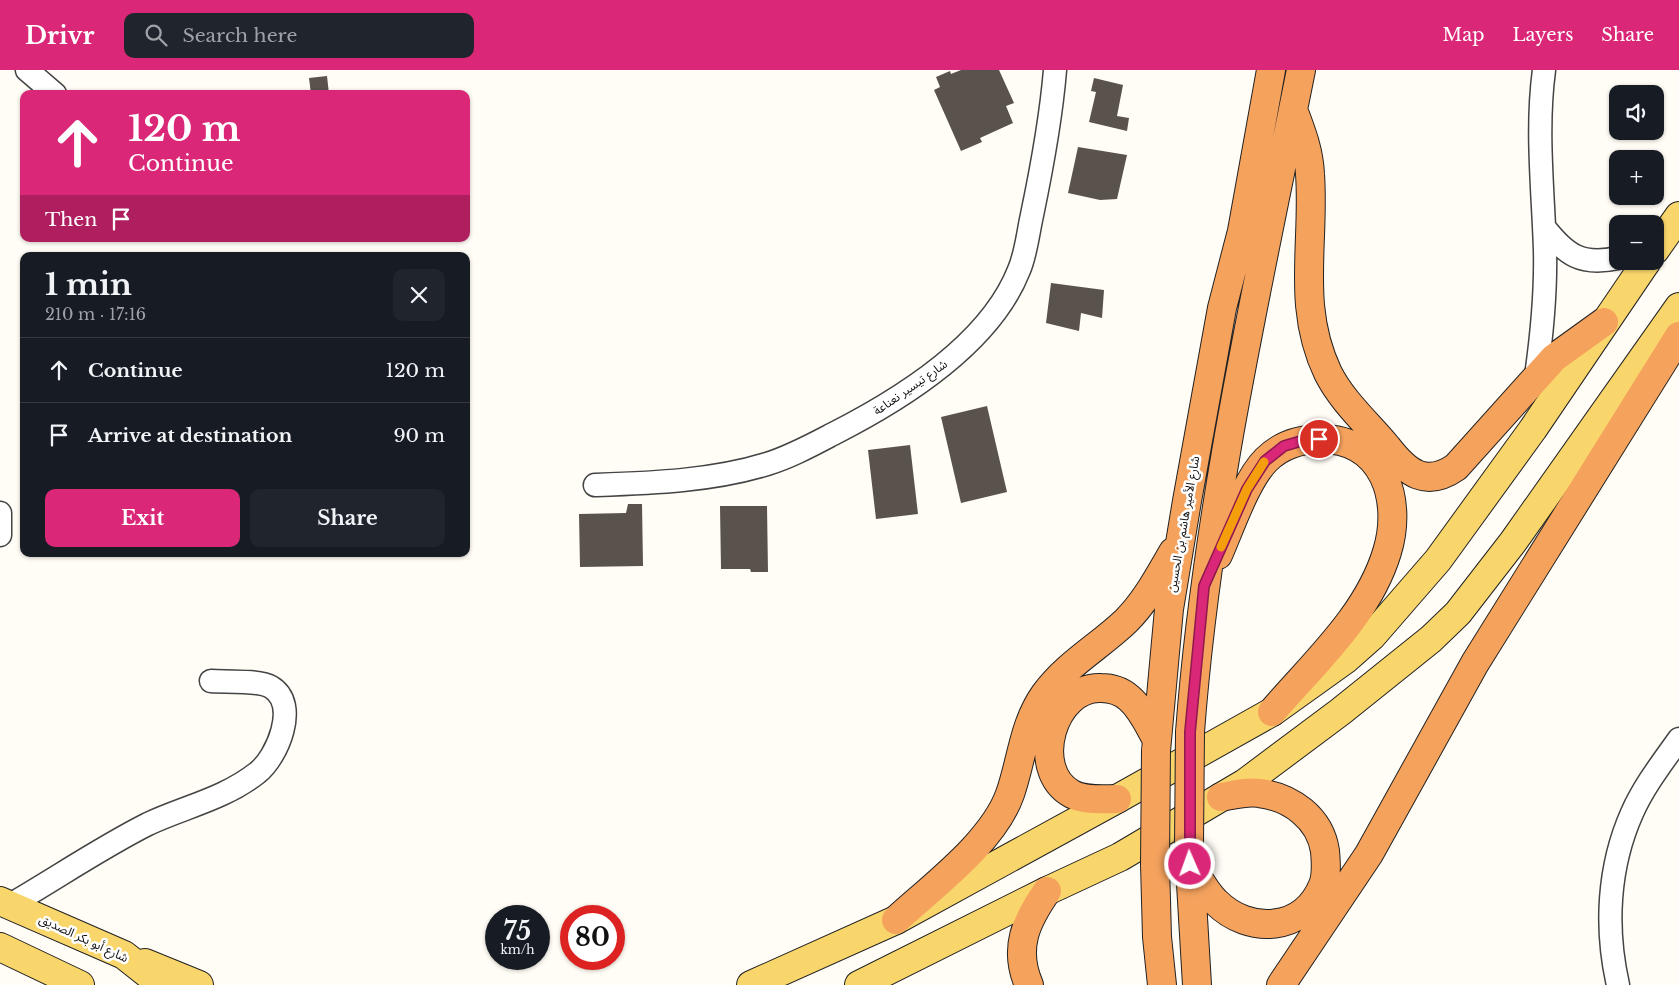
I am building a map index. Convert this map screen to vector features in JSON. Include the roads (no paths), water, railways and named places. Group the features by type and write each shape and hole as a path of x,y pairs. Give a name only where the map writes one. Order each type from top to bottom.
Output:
{"highway":[{"name":"شارع الأمير هاشم بن الحسين","path":"1162,985 1157,937 1155,864 1157,745 1169,609 1222,308 1242,232 1271,70"},
{"path":"1197,985 1190,855 1190,732 1204,586 1248,328 1260,278 1302,70"},
{"path":"1293,110 1305,142 1310,176 1307,279 1310,313 1316,343 1336,386 1389,451 1401,463 1420,476 1432,478 1444,475 1467,456 1536,376 1570,344 1604,322"},
{"path":"1281,985 1369,854 1475,663 1679,336"},
{"path":"1204,586 1254,477 1265,461 1284,446 1308,439 1338,441 1359,448 1376,463 1390,493 1394,514 1387,553 1358,612 1272,712"},
{"path":"896,920 981,841 998,818 1010,794 1033,713 1045,695 1075,662 1106,638 1140,607 1180,540"},
{"path":"1117,799 1084,799 1064,789 1051,766 1051,732 1069,700 1078,692 1091,687 1116,689 1136,704 1157,745"},
{"path":"1190,855 1216,903 1232,916 1259,925 1285,921 1304,912 1323,884 1326,866 1321,836 1316,826 1306,814 1294,804 1276,796 1258,793 1221,796"},
{"path":"1029,985 1023,961 1024,932 1029,917 1046,891"},
{"path":"1144,985 1157,937"}],"main road":[{"path":"1664,237 1679,216"},
{"path":"751,985 896,920 1117,799 1272,712 1346,659 1372,636 1400,606 1438,560 1533,429 1641,270"},
{"path":"859,985 1046,891 1120,857 1245,783 1340,712 1431,639 1458,613 1513,542 1679,307"},
{"name":"شارع أبو بكر الصديق","path":"5,903 124,954 162,985"},
{"path":"0,947 80,985"},
{"path":"124,954 199,985"}],"street":[{"path":"27,70 50,90"},
{"name":"شارع تيسير نعناعة","path":"595,486 691,479 767,464 815,443 868,416 918,384 958,352 982,326 1002,300 1019,270 1043,162 1054,70"},
{"path":"1536,376 1544,315 1544,227 1539,132 1544,70"},
{"path":"1544,227 1560,246 1582,260 1609,259"},
{"path":"0,513 0,534"},
{"path":"5,903 148,824 232,789 266,765 278,746 283,727 284,709 278,694 271,687 262,684 211,681"},
{"path":"1618,985 1610,936 1610,904 1619,855 1632,814 1652,776 1679,739"}]}
